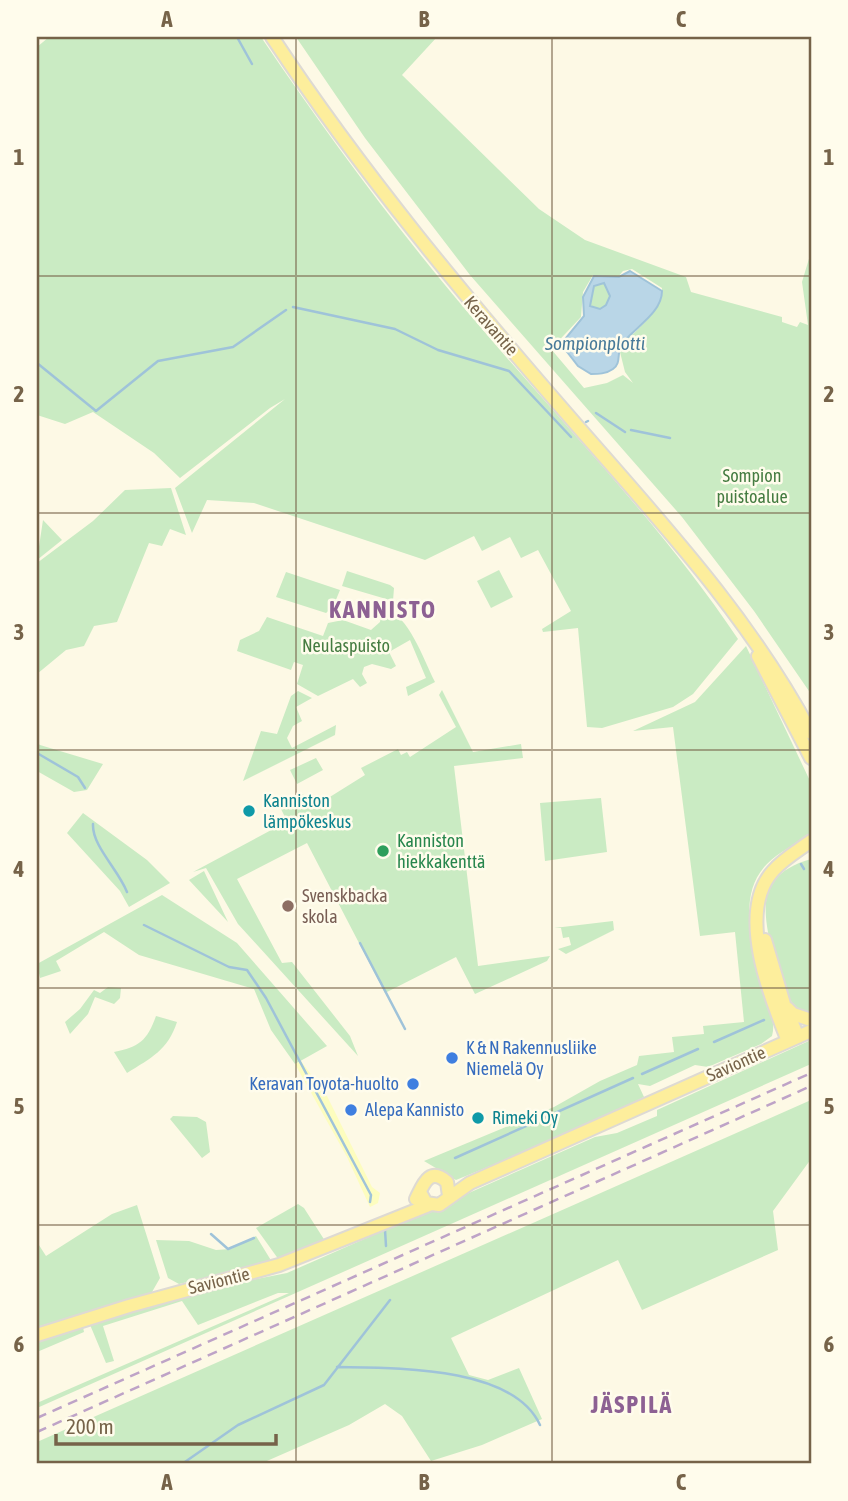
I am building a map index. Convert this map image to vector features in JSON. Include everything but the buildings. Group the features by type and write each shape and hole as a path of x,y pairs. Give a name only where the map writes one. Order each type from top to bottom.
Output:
{"main road":[{"name":"Keravantie","path":"272,37 382,192 464,296 726,601 772,664 811,733"},
{"name":"Keravantie","path":"726,601 811,758"},
{"path":"793,1039 757,942 758,900 763,885 772,872 811,841"},
{"path":"786,860 811,853"},
{"path":"758,919 793,1039"},
{"path":"784,1004 793,1014 811,1020"},
{"name":"Saviontie","path":"449,1191 811,1031"},
{"path":"432,1176 440,1177 449,1191 439,1205 429,1205 420,1192 423,1182 432,1176"},
{"name":"Saviontie","path":"397,1216 415,1201 420,1192"},
{"name":"Saviontie","path":"37,1335 160,1296 279,1265 429,1205"}],"green space":[{"path":"49,37 261,37 340,149 423,258 647,519 738,639 693,694 673,707 602,728 587,727 578,628 543,632 542,629 571,611 538,550 521,558 510,537 482,551 474,536 425,560 254,503 207,500 192,533 175,488 285,399 180,478 154,453 93,412 65,424 37,415 37,47"},
{"name":"Sompion puistoalue","path":"296,37 437,37 402,75 539,209 585,240 686,277 691,292 782,317 782,322 797,327 800,322 808,325 802,282 811,252 811,694 754,611 682,517 470,275 365,138","holes":["632,269 662,288 661,297 653,313 619,348 625,372 633,383 623,375 607,383 584,388 551,349 581,317 583,292 593,275 618,277 623,271"]},
{"path":"605,283 610,296 606,305 600,309 589,305 594,286"},
{"path":"171,488 186,535 170,529 162,546 149,543 117,622 94,626 84,646 66,650 37,674 37,563 93,521 125,490"},
{"path":"43,520 62,540 37,560"},
{"path":"499,570 513,597 491,608 477,581"},
{"path":"347,571 390,585 394,588 393,601 342,586"},
{"path":"286,572 340,590 333,607 326,613 276,597"},
{"name":"Neulaspuisto","path":"383,605 393,611 408,629 435,682 408,696 406,687 426,678 410,640 389,652 396,666 391,669 372,664 364,667 362,674 367,683 360,687 353,679 318,696 297,684 303,665 294,662 291,670 237,651 240,640 259,631 267,617 323,636 328,623 343,620 371,630 380,622"},
{"path":"746,646 811,783 811,833 767,864 757,877 751,893 750,926 772,1015 772,1036 761,1044 708,1067 695,1065 650,1086 638,1084 644,1097 584,1128 456,1180 424,1161 554,1107 600,1081 637,1065 639,1056 674,1052 672,1037 704,1034 703,1026 744,1022 735,932 700,936 673,727 633,731 695,702"},
{"path":"442,690 473,752 521,744 523,758 454,766 478,966 550,956 547,961 475,994 456,957 385,993 307,843 237,879 282,963 292,962 350,1036 358,1056 238,924 206,868 193,872 275,828 285,817 279,805 303,794 308,803 314,800 317,805 365,775 361,768 398,749 401,755 407,752 410,757 456,727 439,695"},
{"path":"298,691 312,698 296,707 302,721 293,726 287,738 292,748 336,725 335,735 243,781 261,731 277,734 291,696"},
{"path":"37,743 103,764 87,790 74,792 37,771"},
{"path":"316,758 323,770 297,784 290,770"},
{"path":"601,798 607,852 545,861 540,803"},
{"path":"83,813 147,860 170,883 129,907 120,891 67,833"},
{"path":"811,859 811,1013 803,1014 787,996 781,981 770,941 766,910 767,897 780,875"},
{"path":"204,871 228,922 189,880"},
{"path":"162,895 237,943 327,1046 295,1064 271,1030 254,989 139,955 104,932 56,961 61,971 40,978 37,964"},
{"path":"613,921 614,930 566,954 558,949 571,945 569,937 563,938 561,928 554,928"},
{"path":"108,987 121,988 120,998 114,1004 95,997 88,1014 70,1034 65,1022 80,1009 94,990 100,993"},
{"path":"156,1016 177,1022 169,1040 144,1063 127,1073 114,1052 141,1042"},
{"path":"811,1040 811,1064 37,1408 37,1403 289,1293 278,1293 198,1325 182,1301 103,1326 114,1361 106,1363 88,1320 181,1294 287,1273 428,1211 442,1210 453,1200 595,1137 617,1133 657,1116 657,1110"},
{"path":"811,1100 811,1159 773,1211 778,1250 642,1310 618,1260 451,1338 469,1375 488,1380 519,1368 542,1419 482,1445 431,1461 402,1416 385,1404 349,1425 260,1464 37,1464 37,1442"},
{"path":"173,1116 197,1117 206,1122 210,1152 202,1158 170,1119"},
{"path":"298,1204 304,1208 327,1244 279,1260 256,1228"},
{"path":"137,1205 160,1278 152,1292 37,1327 37,1242 46,1256 112,1214"},
{"path":"256,1236 272,1262 179,1284 168,1278 156,1240 189,1241 216,1250 231,1249"},
{"path":"82,1322 84,1332 37,1352 37,1337"}],"sand":[{"path":"301,1061 327,1096 372,1187 380,1193 378,1203 370,1207 347,1157 295,1064"}],"water":[{"name":"Sompionplotti","path":"630,271 662,291 661,299 653,313 622,344 616,367 605,373 591,374 578,366 561,344 584,316 583,297 594,276 619,277","holes":["604,283 610,296 606,305 600,309 590,306 594,286"]}],"waterway":[{"path":"237,37 252,64"},
{"path":"293,307 395,329 438,350 509,371 571,437"},
{"path":"37,363 96,411 158,361 233,347 286,310"},
{"path":"596,413 625,432"},
{"path":"631,430 670,438"},
{"path":"37,753 78,777 85,788"},
{"path":"93,824 97,841 127,892"},
{"path":"801,864 804,869"},
{"path":"144,925 229,967 247,970 266,998 371,1195 370,1202"},
{"path":"360,943 405,1029"},
{"path":"714,1042 764,1020"},
{"path":"642,1074 698,1049"},
{"path":"455,1158 633,1078"},
{"path":"385,1230 386,1246"},
{"path":"211,1234 228,1249 254,1238"},
{"path":"182,1464 238,1425 324,1385 390,1300"},
{"path":"337,1367 418,1370 478,1381 505,1391 526,1405 540,1425"}],"railway":[{"path":"37,1418 811,1073"},
{"path":"37,1432 811,1086"}],"place":[{"name":"Kanniston lämpökeskus","path":"249,811"},
{"name":"Kanniston hiekkakenttä","path":"383,851"},
{"name":"Svenskbacka skola","path":"288,906"},
{"name":"K & N Rakennusliike Niemelä Oy","path":"452,1058"},
{"name":"Keravan Toyota-huolto","path":"413,1084"},
{"name":"Alepa Kannisto","path":"351,1110"},
{"name":"Rimeki Oy","path":"478,1118"}],"district":[{"name":"KANNISTO","path":"383,610"},
{"name":"JÄSPILÄ","path":"632,1405"}]}
